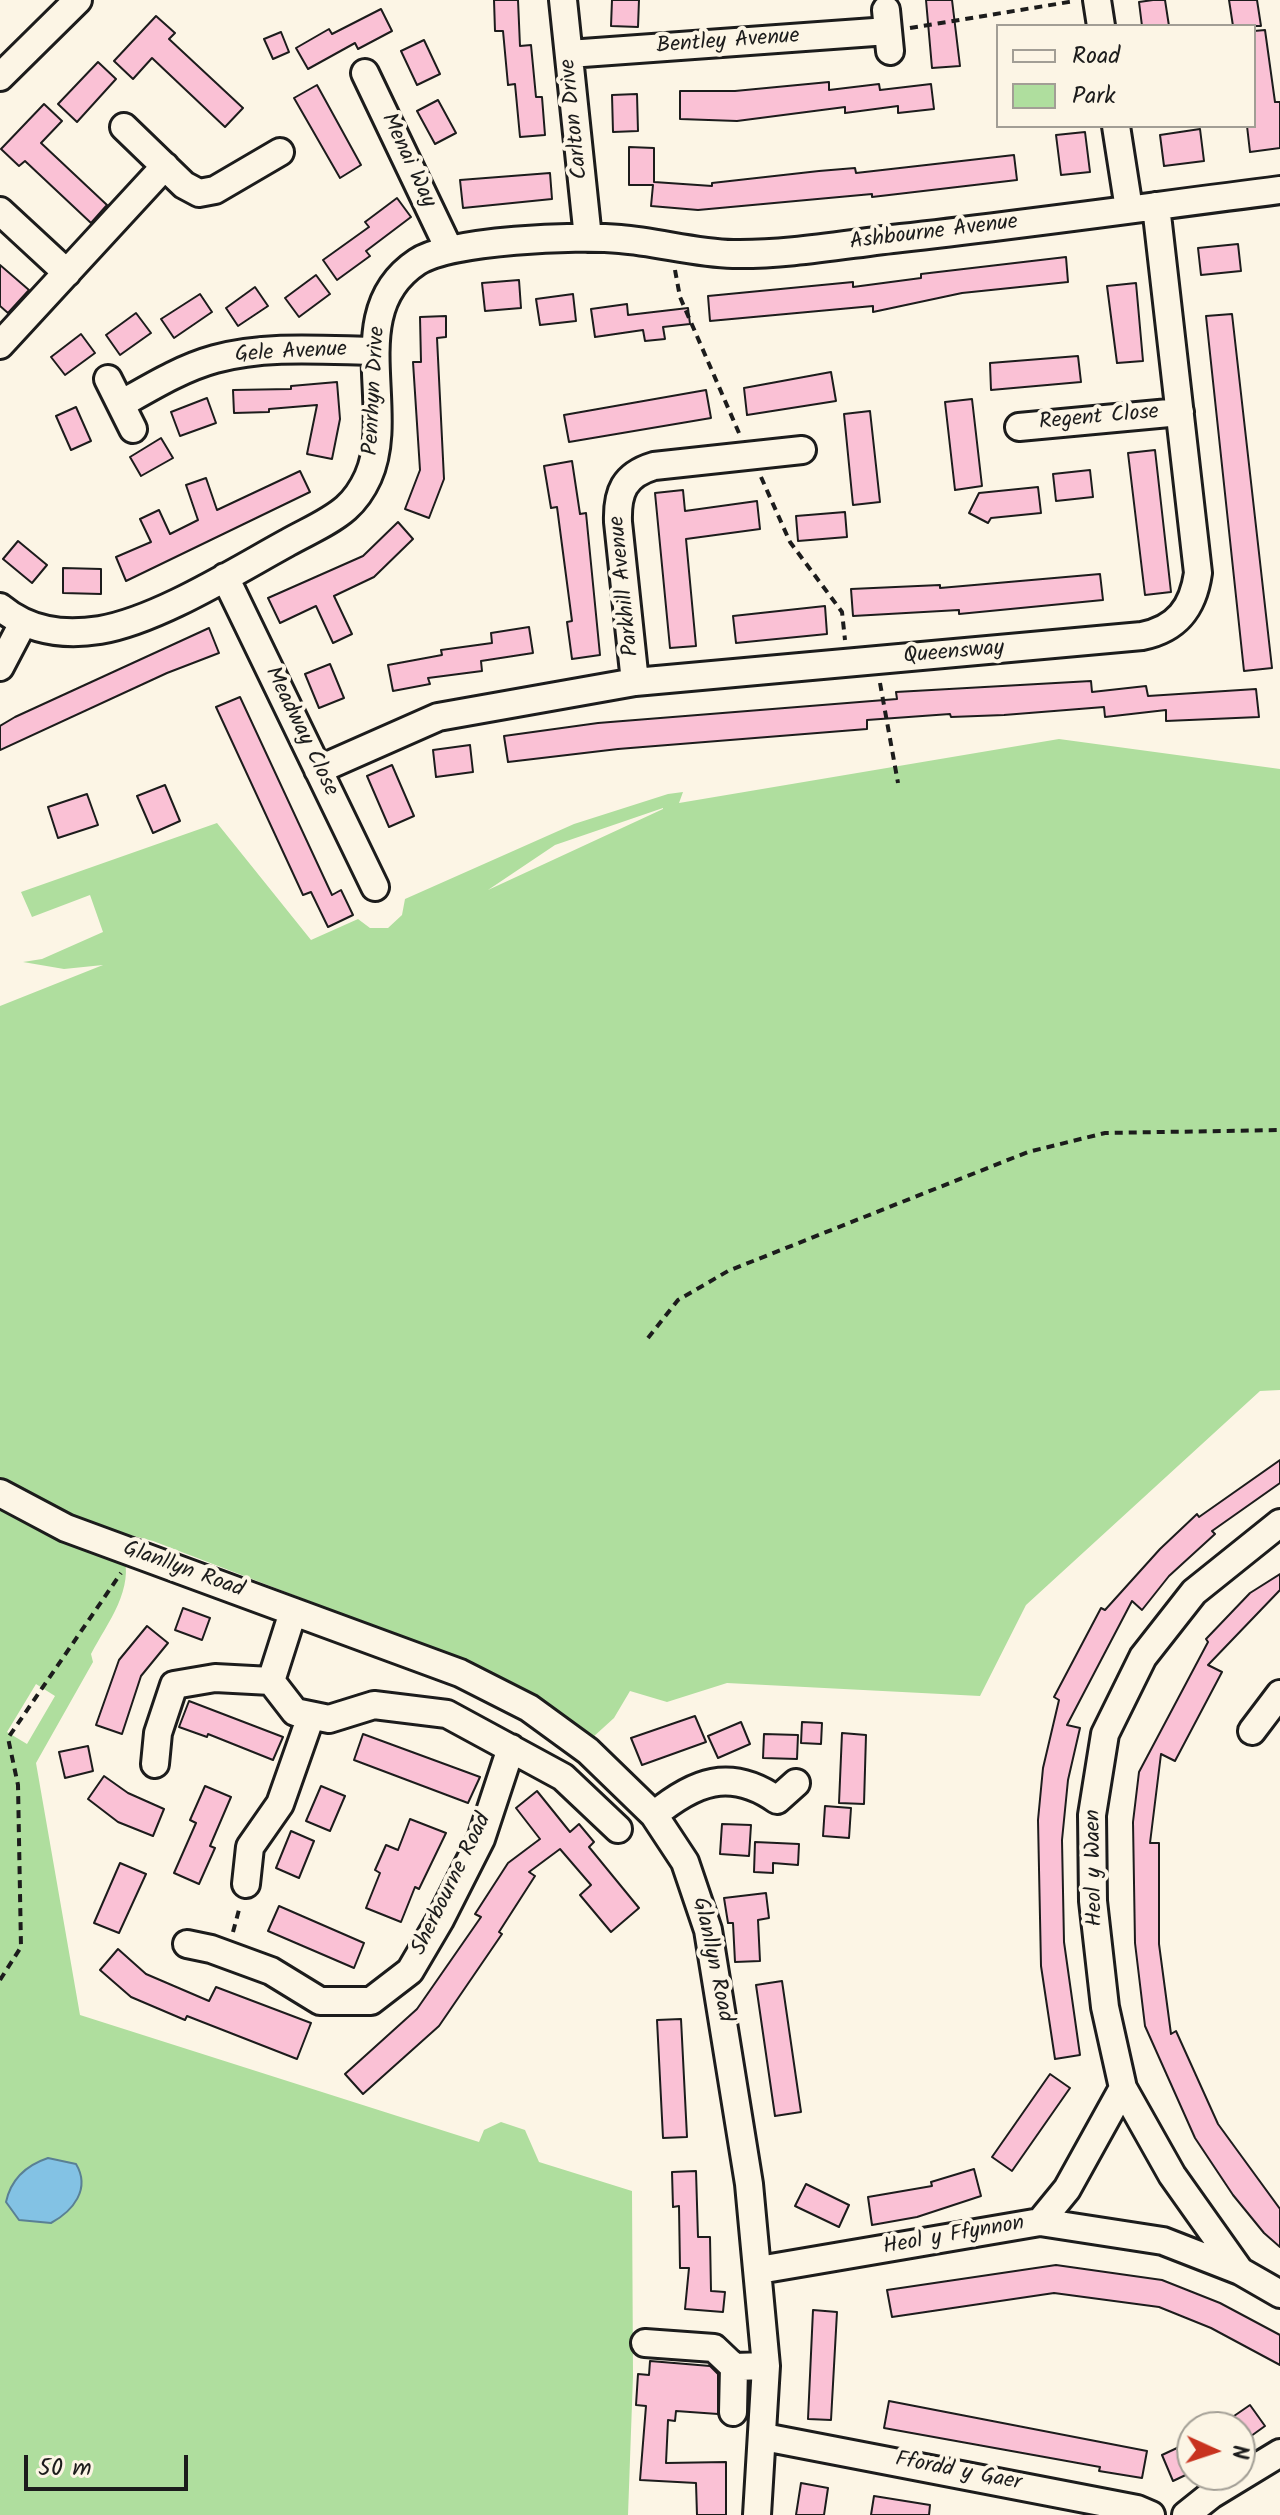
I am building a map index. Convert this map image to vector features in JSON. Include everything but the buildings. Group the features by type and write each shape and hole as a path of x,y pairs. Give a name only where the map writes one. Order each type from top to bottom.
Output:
{"street":[{"path":"0,77 78,0"},
{"name":"Carlton Drive","path":"563,0 588,238"},
{"path":"1097,0 1101,24"},
{"name":"Bentley Avenue","path":"569,54 888,31"},
{"name":"Menai Way","path":"365,73 449,249"},
{"path":"124,127 191,190 207,192 280,152"},
{"path":"1116,128 1129,209"},
{"path":"0,345 165,166"},
{"name":"Ashbourne Avenue","path":"588,238 734,254 992,228 1280,190"},
{"name":"Queensway","path":"318,770 438,717 635,682 1142,636 1175,623 1189,605 1198,573 1156,206"},
{"path":"0,211 67,273"},
{"name":"Penrhyn Drive","path":"22,625 61,631 101,630 126,623 225,577 328,521 347,508 360,493 376,452 375,351 380,312 390,292 414,264 449,249 588,238"},
{"name":"Gele Avenue","path":"121,404 165,379 216,359 286,350 375,351"},
{"path":"108,379 133,429"},
{"name":"Regent Close","path":"1019,427 1180,412"},
{"name":"Parkhill Avenue","path":"635,682 618,522 617,503 623,484 638,471 654,466 802,450"},
{"name":"Meadway Close","path":"225,577 375,887"},
{"path":"0,607 22,625 0,667"},
{"name":"Glanllyn Road","path":"0,1493 66,1528 460,1673 529,1708 588,1751 654,1815 685,1862 708,1930 720,1988 759,2270 766,2366 757,2515"},
{"name":"Heol y Waen","path":"1240,2271 1172,2175 1123,2088 1105,2007 1093,1901 1092,1815 1105,1734 1143,1657 1194,1592 1280,1523"},
{"path":"271,1681 293,1612"},
{"path":"155,1764 158,1733 174,1685 215,1678 271,1681 295,1712 311,1716 329,1719 374,1705 447,1714 563,1777 618,1829"},
{"path":"1252,1731 1280,1694"},
{"path":"246,1884 250,1847 280,1804 311,1716"},
{"name":"Sherbourne Road","path":"187,1944 271,1971 320,2001 371,2001 410,1971 440,1920 481,1839 511,1748"},
{"path":"654,1815 682,1792 723,1782 745,1783 783,1799"},
{"path":"1040,2222 1067,2189 1123,2088"},
{"name":"Heol y Ffynnon","path":"759,2270 1040,2222 1163,2241 1240,2271 1280,2294"},
{"path":"645,2343 714,2348 734,2367 766,2366"},
{"path":"733,2412 734,2367"},
{"name":"Ffordd y Gaer","path":"764,2437 970,2475 1137,2509 1151,2515"},
{"path":"1186,2515 1211,2495 1280,2453"}],"path":[{"path":"888,31 1079,0"},
{"path":"876,660 898,783"},
{"path":"648,1338 678,1300 728,1271 1028,1152 1105,1133 1280,1130"},
{"path":"0,1980 21,1947 18,1785 8,1738 134,1553"},
{"path":"227,1955 246,1884"}],"green space":[{"path":"1059,739 1280,769 1280,1390 1260,1391 1026,1605 980,1696 727,1683 667,1702 630,1691 614,1718 592,1738 468,1662 153,1541 72,1520 0,1485 0,1006 103,965 64,969 23,962 42,959 103,932 90,895 32,917 21,892 217,823 311,940 358,919 370,928 388,928 402,915 405,899 574,824 683,792 679,803","holes":["663,809 488,890 555,845"]},
{"path":"0,1499 123,1552 126,1566 123,1592 91,1654 93,1662 36,1763 80,2015 479,2142 484,2130 501,2122 525,2130 539,2162 632,2191 633,2376 628,2515 0,2515","holes":["36,1684 55,1696 27,1744 7,1732"]}],"water":[{"path":"48,2158 76,2164 82,2182 77,2198 73,2206 51,2223 19,2220 6,2202 12,2186 27,2169"}]}
